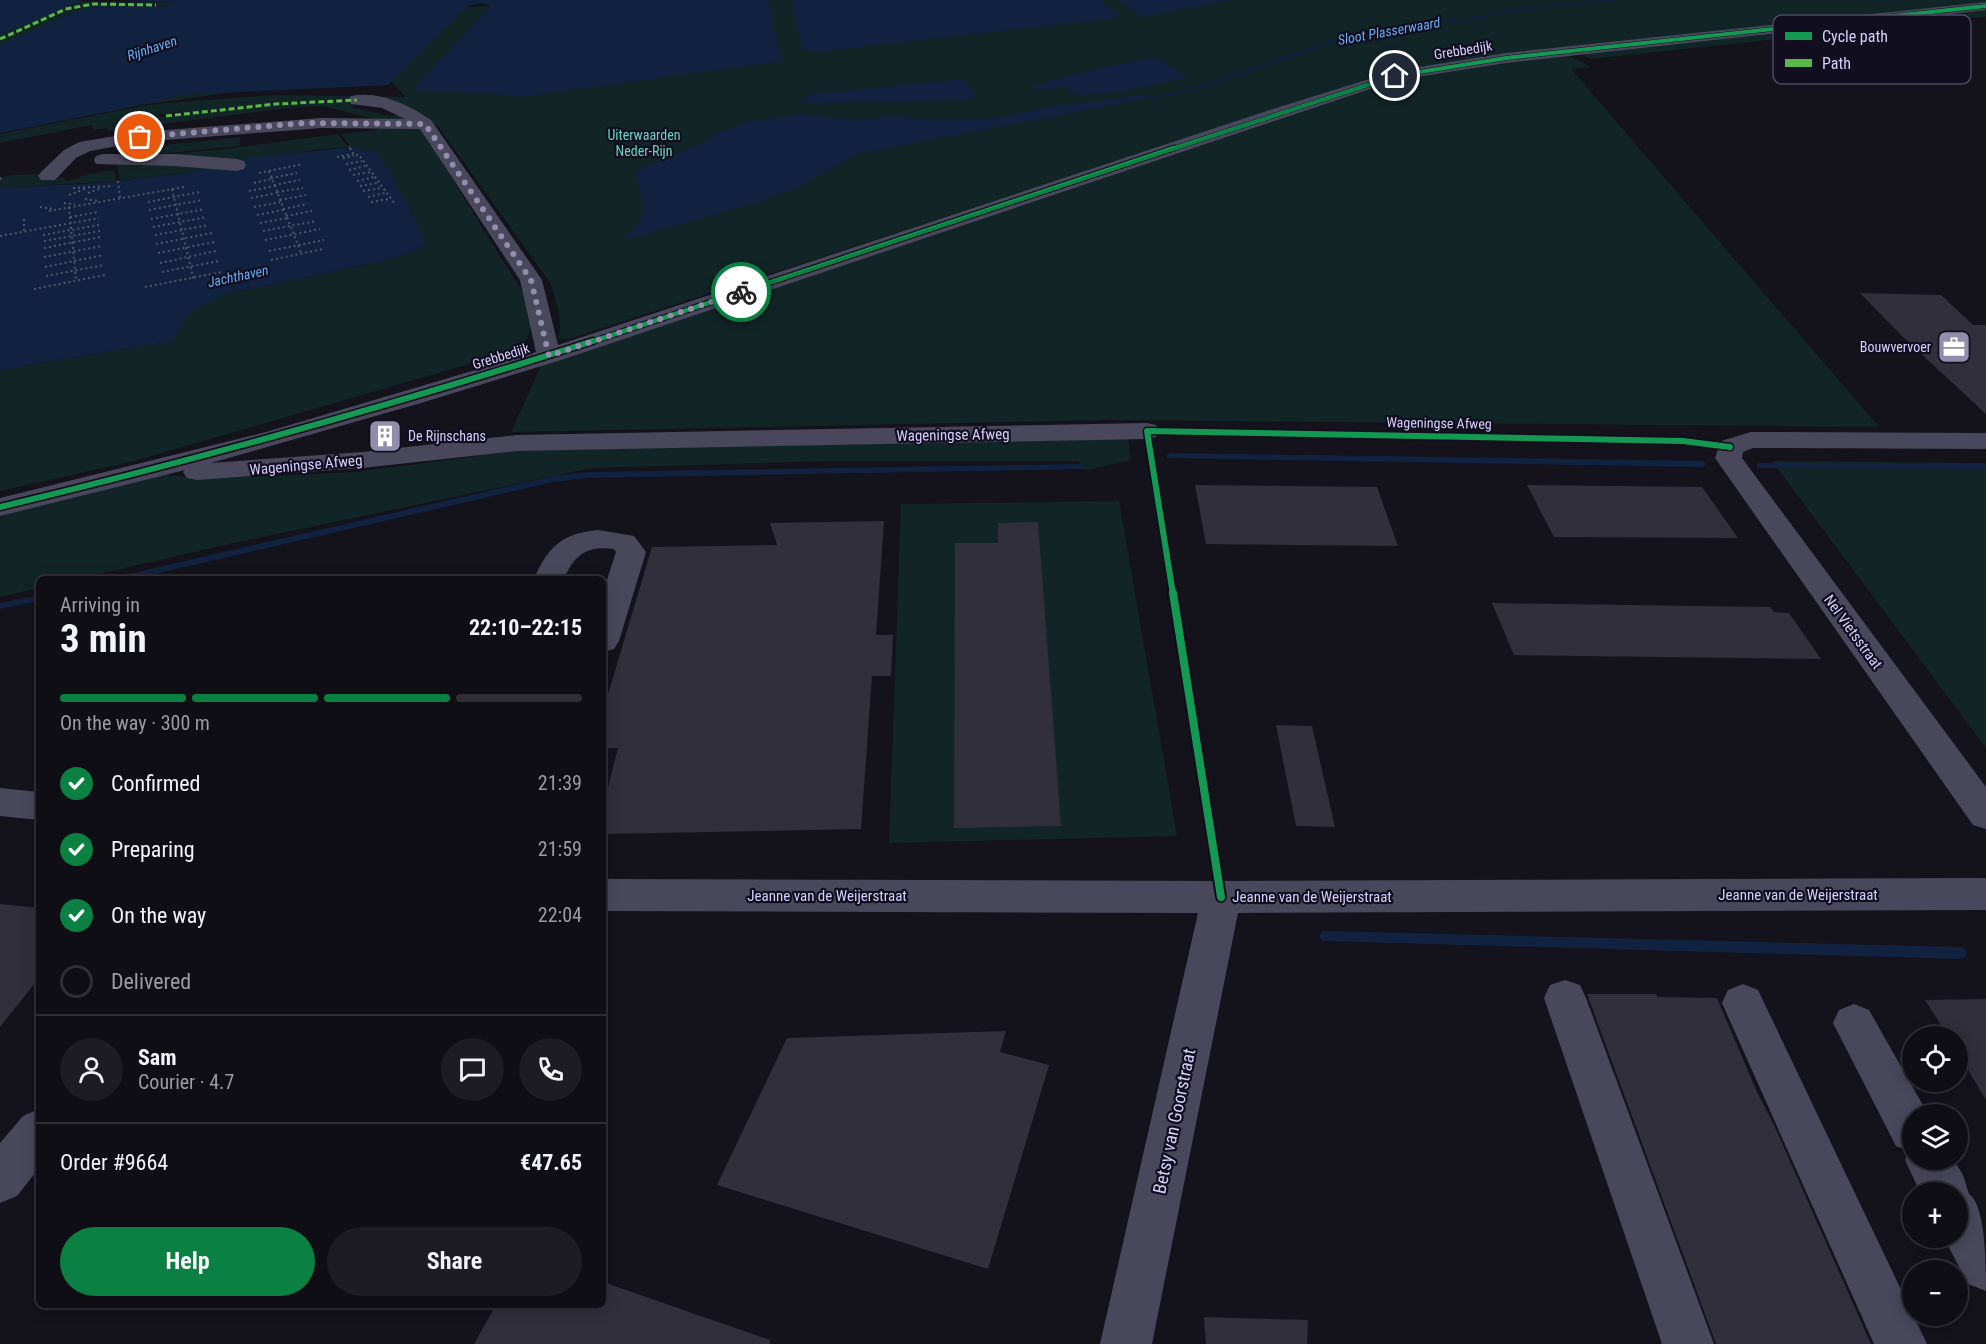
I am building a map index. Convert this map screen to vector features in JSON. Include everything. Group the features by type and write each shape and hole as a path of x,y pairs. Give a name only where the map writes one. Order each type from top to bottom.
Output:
{"street":[{"name":"Grebbedijk","path":"1903,15 1986,6"},
{"name":"Grebbedijk","path":"0,507 173,465 372,410 549,356 1395,76 1506,58 1773,29"},
{"path":"357,100 403,108 425,124 531,280 549,356"},
{"path":"48,176 66,158 85,146 200,131 321,123 425,124"},
{"path":"66,158 174,160 237,165"},
{"name":"Wageningse Afweg","path":"173,465 197,472 234,470 528,443 1147,431"},
{"name":"Nel Vietsstraat","path":"1986,441 1751,440 1730,447 1728,459 1986,814"},
{"path":"550,576 557,559 568,548 587,539 608,538 624,542 631,552 606,631"},
{"path":"0,802 36,806"},
{"name":"Jeanne van de Weijerstraat","path":"606,895 1221,897 1986,894"},
{"name":"Betsy van Goorstraat","path":"1126,1344 1221,897"},
{"path":"1565,998 1688,1344"},
{"path":"1743,1003 1901,1344"},
{"path":"1854,1023 1902,1112"},
{"path":"0,1180 36,1135"},
{"path":"1968,1233 1986,1266"}],"path":[{"path":"346,141 353,154"},
{"path":"343,158 358,155"},
{"path":"337,157 358,155 395,204"},
{"path":"346,164 362,161"},
{"path":"258,173 303,164"},
{"path":"350,170 366,166"},
{"path":"269,171 301,254"},
{"path":"353,175 370,172"},
{"path":"117,173 120,198"},
{"path":"247,184 297,173"},
{"path":"0,179 3,176"},
{"path":"357,181 374,177"},
{"path":"249,191 300,180"},
{"path":"360,186 377,183"},
{"path":"49,211 193,185"},
{"path":"88,193 108,186"},
{"path":"67,189 113,186"},
{"path":"69,195 89,187"},
{"path":"251,198 303,188"},
{"path":"363,192 381,188"},
{"path":"172,189 194,279"},
{"path":"148,202 200,192"},
{"path":"368,197 385,193"},
{"path":"254,207 306,195"},
{"path":"85,199 101,201"},
{"path":"371,202 389,199"},
{"path":"149,210 202,200"},
{"path":"64,203 80,205"},
{"path":"257,215 309,204"},
{"path":"40,207 57,209"},
{"path":"69,207 76,280"},
{"path":"151,219 205,208"},
{"path":"70,217 98,212"},
{"path":"260,223 312,212"},
{"path":"153,227 207,217"},
{"path":"0,236 99,218"},
{"path":"24,219 24,232"},
{"path":"44,221 45,228"},
{"path":"263,231 317,221"},
{"path":"43,235 99,225"},
{"path":"155,235 209,225"},
{"path":"266,240 320,230"},
{"path":"44,241 100,231"},
{"path":"156,244 212,233"},
{"path":"44,248 101,237"},
{"path":"269,250 324,240"},
{"path":"158,253 214,242"},
{"path":"44,257 102,246"},
{"path":"271,260 323,249"},
{"path":"160,263 216,251"},
{"path":"45,267 103,255"},
{"path":"162,272 219,261"},
{"path":"46,276 104,265"},
{"path":"145,287 222,272"},
{"path":"34,289 105,275"}],"green space":[{"name":"Uiterwaarden Neder-Rijn","path":"0,0 471,7 635,0 1986,0 1986,3 1874,15 1773,15 1773,26 1500,55 1388,73 572,338 557,339 560,318 551,284 437,125 355,99 291,102 181,113 181,111 160,114 159,117 279,104 354,101 356,102 351,107 390,116 403,115 412,119 379,120 322,106 295,107 108,131 107,128 94,130 92,125 0,143 0,134 168,103 273,95 405,97 391,81 297,83 0,125"},
{"path":"1986,9 1986,17 1971,19 1971,15 1930,15"},
{"path":"1773,32 1773,40 1590,59 1585,56 1587,52"},
{"path":"1566,54 1591,67 1571,69 1879,427 1109,420 511,432 542,364 1402,78 1458,67"},
{"path":"382,125 421,129 528,301 529,333 518,350 134,461 0,491 0,370 173,341 180,325 192,311 224,295 392,259 420,248 424,240 413,214 369,150 351,147 341,134 376,130"},
{"path":"338,134 348,147 238,162 135,158 225,149"},
{"path":"240,137 240,146 145,155 156,146"},
{"path":"117,164 217,166 186,173 120,180"},
{"path":"114,170 116,181 51,185 57,179 64,177 65,181"},
{"path":"40,175 35,178 61,175 50,185 0,188 0,180 5,176"},
{"path":"1128,438 1131,460 1087,470 1078,461 827,461 592,468 224,545 91,576 36,576 36,589 0,597 0,513 162,474 196,478 226,478 356,472 523,450"},
{"path":"1772,461 1986,463 1986,748"},
{"path":"1119,501 1177,836 889,843 901,504"}],"water":[{"path":"0,0 81,0 0,35"},
{"name":"Rijnhaven","path":"124,0 768,0 781,61 529,96 412,90 491,6 482,3 468,6 388,85 178,95 142,105 0,133 0,45 88,6 162,7 179,3"},
{"path":"791,0 1101,0 1119,15 1107,19 815,52 803,50"},
{"path":"1120,0 1228,0 1146,17 1138,15"},
{"path":"1156,57 1188,78 1112,93 1082,95 1068,93 1071,88 1066,87 1033,89 1033,86 1086,71"},
{"path":"963,80 972,89 974,96 972,100 811,103 799,99 813,94"},
{"path":"1142,95 1166,95 857,154 795,189 755,203 629,239 625,237 644,212 636,175 641,168 704,143 718,132 734,128 742,123 800,114 855,120 890,117 951,120 996,118 1061,105"},
{"name":"Jachthaven","path":"353,147 379,154 413,214 425,241 420,248 392,259 224,295 192,311 181,325 173,341 0,370 0,188 98,183 186,173 247,158"}],"building":[{"path":"1860,293 1941,295 1973,325 1986,325 1986,414 1903,337"},
{"path":"1195,485 1377,487 1398,546 1206,544"},
{"path":"1527,485 1702,487 1738,538 1554,537"},
{"path":"884,521 876,635 893,635 891,676 872,676 861,829 606,834 606,795 618,748 606,748 606,701 652,547 777,545 770,523"},
{"path":"1038,522 1061,826 954,828 955,543 998,543 998,523"},
{"path":"1492,603 1770,607 1774,612 1789,613 1821,659 1514,655"},
{"path":"1276,725 1312,726 1335,827 1296,826"},
{"path":"0,904 36,908 36,982 0,1027"},
{"path":"1587,994 1656,994 1657,997 1717,998 1871,1344 1716,1344"},
{"path":"1986,999 1986,1100 1968,1070 1968,1026 1942,1026 1925,1000"},
{"path":"1006,1031 1000,1052 1049,1065 988,1269 717,1185 787,1038"},
{"path":"606,1283 770,1340 770,1344 474,1344 494,1308 606,1308"},
{"path":"1204,1317 1308,1320 1307,1344 1206,1344"}],"waterway":[{"name":"Sloot Plasserwaard","path":"1166,95 1203,86 1345,37 1486,16 1498,12 1619,0"},
{"path":"1170,456 1703,464"},
{"path":"1760,466 1986,466"},
{"path":"133,576 553,479 588,475 1082,467"},
{"path":"0,606 36,599"},
{"path":"1326,936 1960,953"}],"marked path":[{"path":"0,39 66,9 93,4 156,5"},
{"path":"166,116 276,104 357,100"}],"cycle path":[{"path":"1903,15 1986,6"},
{"path":"0,507 138,474 276,437 548,356 1395,76 1506,58 1773,29"},
{"path":"1221,897 1147,431 1683,441 1730,447"}],"way so far":[{"path":"140,137 304,123 425,124 531,280 549,356 741,292"}],"place":[{"name":"Bouwvervoer","path":"1954,347"},
{"name":"De Rijnschans","path":"385,436"}],"route":[{"path":"741,292 1395,76"}]}
